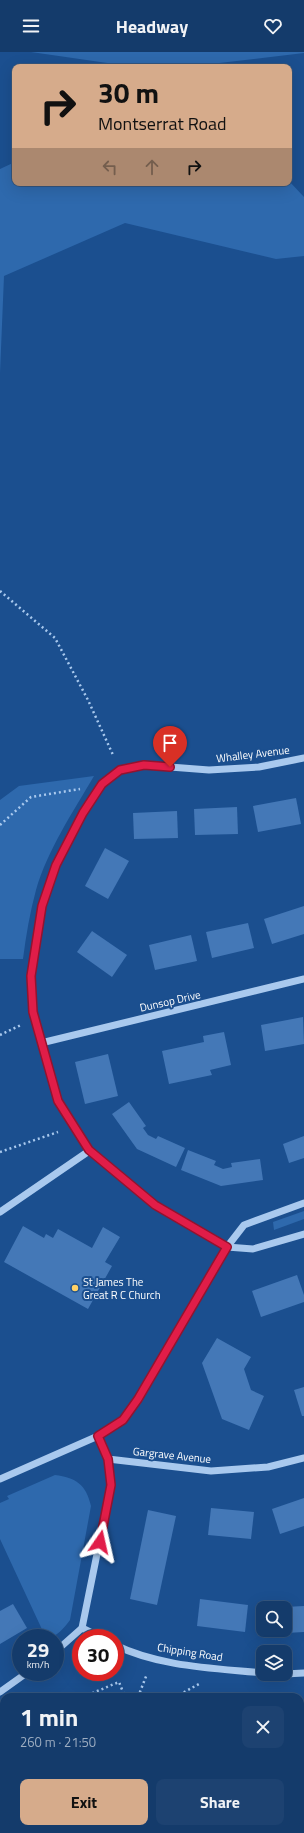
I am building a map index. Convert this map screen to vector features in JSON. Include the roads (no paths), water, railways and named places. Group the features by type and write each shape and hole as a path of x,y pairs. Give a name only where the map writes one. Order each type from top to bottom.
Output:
{"street":[{"name":"Whalley Avenue","path":"227,1247 155,1205 89,1150 58,1101 34,1019 31,976 42,906 56,865 83,813 102,784 120,770 144,765 209,770 259,767 304,758"},
{"name":"Dunsop Drive","path":"41,1043 304,979"},
{"path":"0,1212 89,1150"},
{"path":"0,1479 98,1436 123,1420 138,1399 227,1247 244,1225 304,1203"},
{"path":"227,1247 252,1249 304,1234"},
{"path":"64,1644 82,1628 111,1485 108,1459 98,1436"},
{"name":"Gargrave Avenue","path":"108,1459 211,1471 268,1467 304,1458"},
{"name":"Chipping Road","path":"124,1648 153,1658 204,1667 256,1672"},
{"path":"292,1674 304,1673"},
{"path":"0,1692 15,1681"}],"place":[{"name":"St James The Great R C Church","path":"75,1288"}]}
